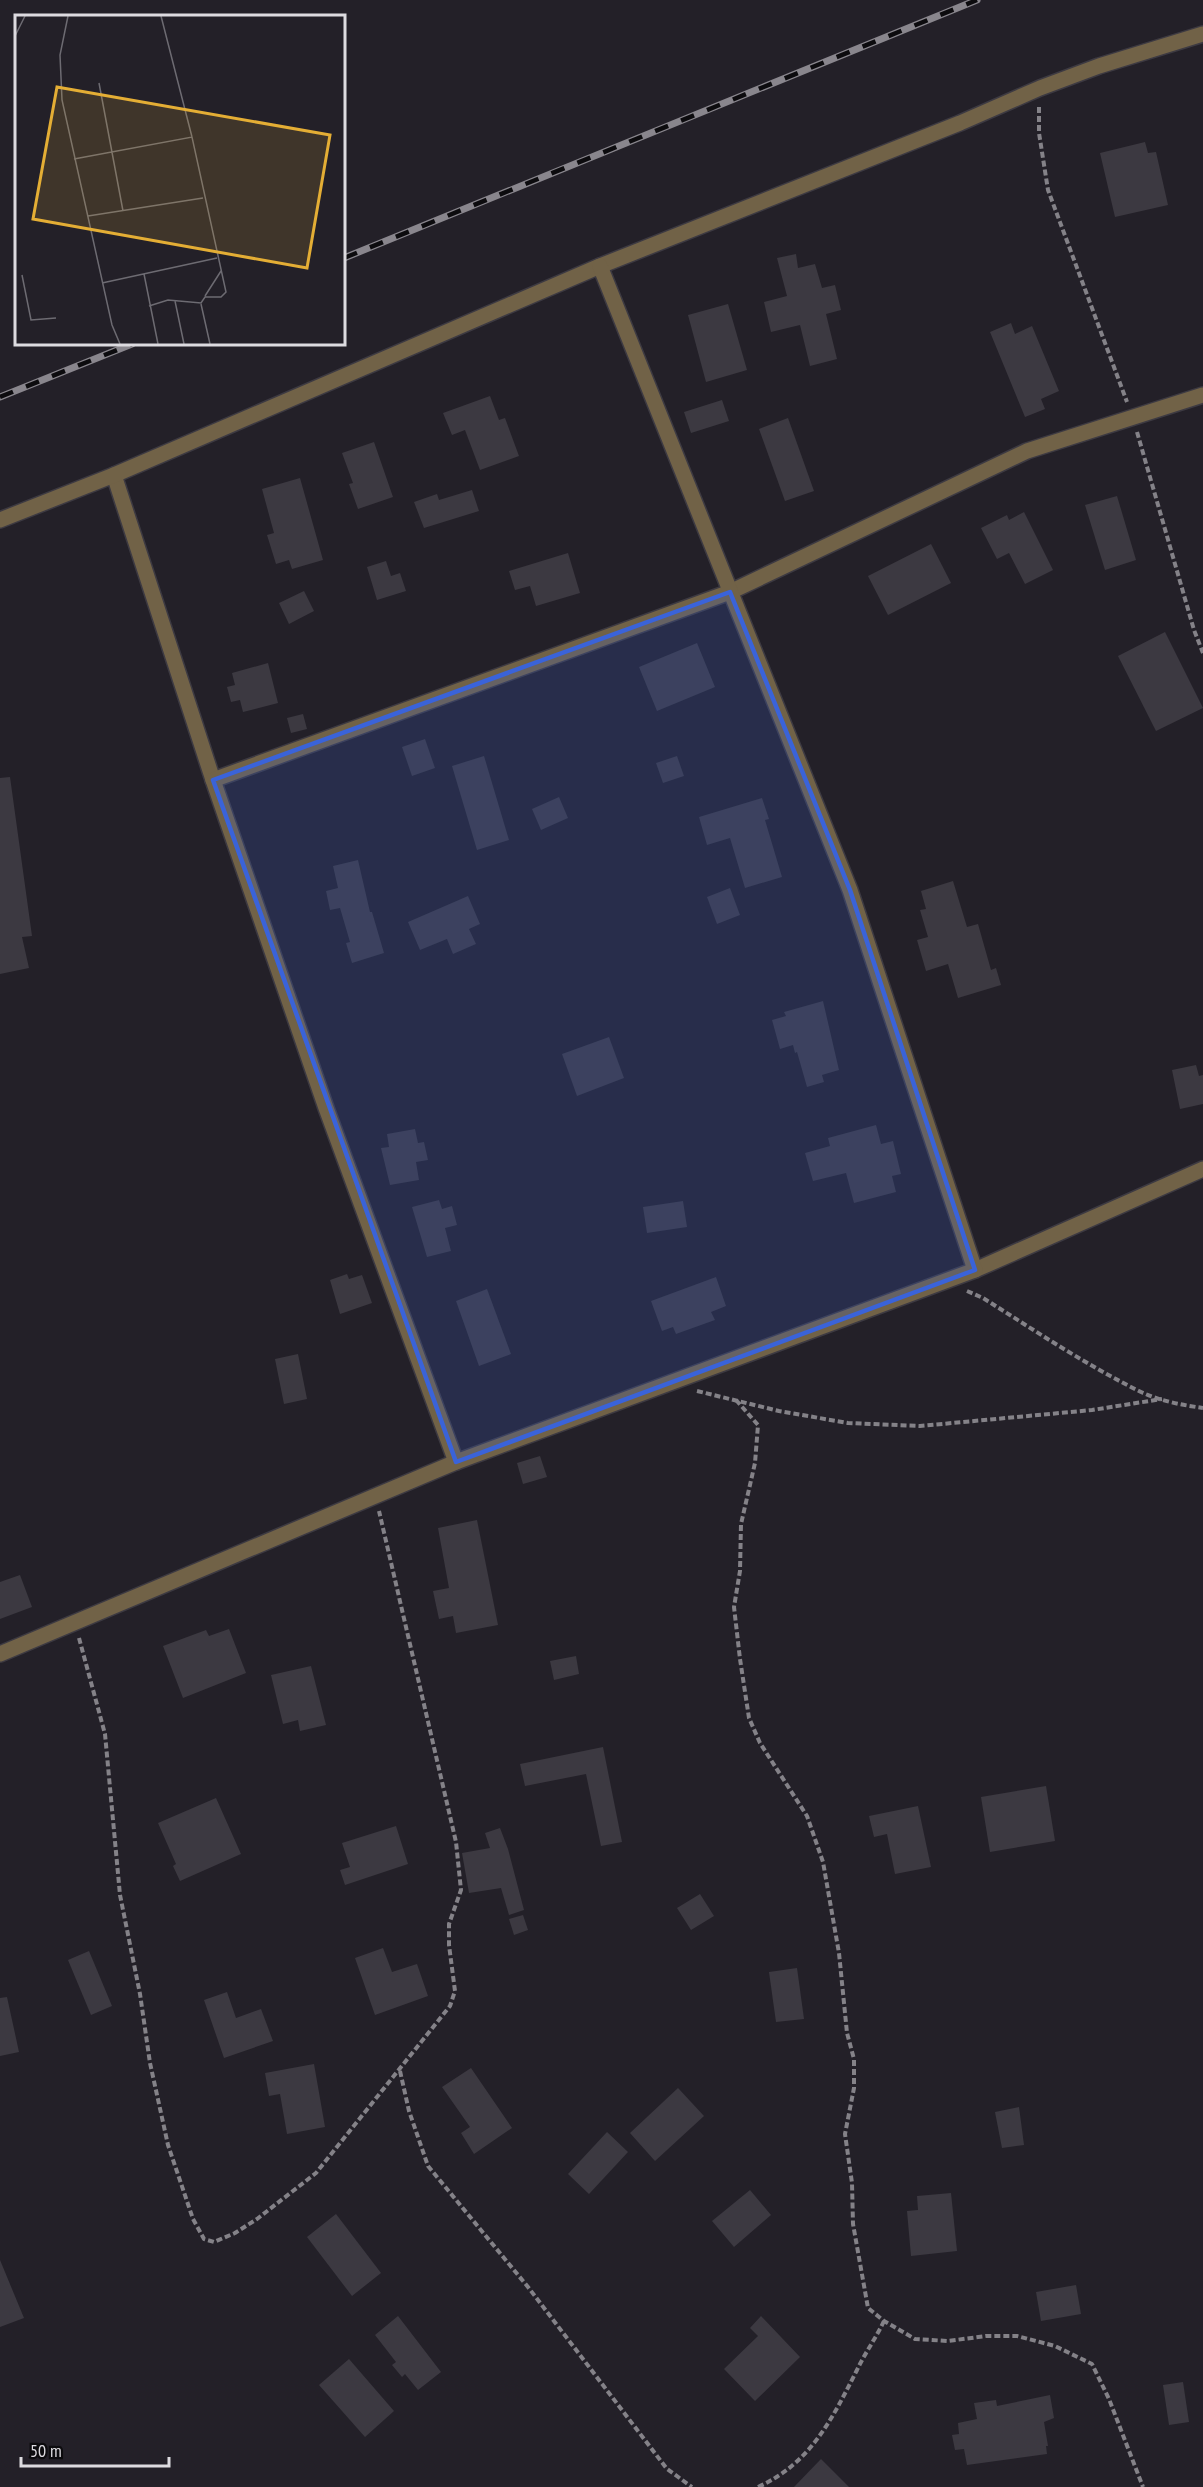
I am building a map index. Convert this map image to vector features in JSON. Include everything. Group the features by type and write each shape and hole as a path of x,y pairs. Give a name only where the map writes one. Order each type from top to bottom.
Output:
{"street":[{"path":"0,520 114,475 600,266 960,123 1040,88 1099,66 1203,34"},
{"path":"600,266 850,890 975,1270"},
{"path":"213,780 730,592 1027,451 1203,394"},
{"path":"114,475 213,780 326,1108 456,1462"},
{"path":"0,1654 456,1462 975,1270 1203,1169"}],"path":[{"path":"1040,88 1039,133 1048,190 1132,417 1194,630 1203,653"},
{"path":"945,1282 983,1298 1142,1392 1203,1408"},
{"path":"668,1384 779,1411 848,1424 920,1426 1092,1410 1162,1399"},
{"path":"736,1400 758,1425 755,1463 741,1524 740,1571 734,1607 749,1718 760,1743 807,1815 823,1862 839,1953 847,2033 854,2059 854,2088 845,2134 852,2183 853,2224 867,2308 915,2339 948,2341 986,2336 1017,2336 1055,2346 1092,2364 1109,2399 1143,2487"},
{"path":"75,1623 105,1734 120,1895 140,1994 150,2063 168,2145 193,2219 204,2239 214,2242 235,2233 257,2219 316,2174 450,2006 455,1991 449,1945 449,1924 461,1890 456,1842 375,1496"},
{"path":"400,2070 409,2111 428,2166 528,2287 667,2469 692,2487"},
{"path":"758,2487 783,2473 814,2445 833,2418 884,2321"}],"highlighted area":[{"path":"730,592 850,890 975,1270 456,1462 213,780"}],"building":[{"path":"1145,142 1148,153 1156,152 1168,205 1115,217 1100,153"},
{"path":"796,254 798,268 815,264 822,288 835,285 841,310 826,314 837,359 810,366 800,325 771,332 764,302 787,296 777,258"},
{"path":"728,304 747,370 706,382 688,315"},
{"path":"1011,323 1015,334 1032,326 1059,391 1041,399 1045,409 1025,417 990,332"},
{"path":"490,396 499,420 505,418 519,456 480,470 465,430 452,435 443,413"},
{"path":"722,400 729,421 691,433 684,412"},
{"path":"788,418 814,491 785,501 759,429"},
{"path":"374,442 393,497 358,509 349,484 353,483 342,453"},
{"path":"300,478 323,560 292,569 289,560 276,564 267,535 274,533 262,489"},
{"path":"472,490 479,511 424,528 414,502 437,494 439,500"},
{"path":"1117,496 1136,560 1105,570 1085,505"},
{"path":"1024,512 1053,570 1025,584 1009,553 997,559 981,528 1007,515 1009,520"},
{"path":"931,544 951,583 888,615 868,576"},
{"path":"568,553 580,593 536,606 530,586 515,590 509,571"},
{"path":"386,561 391,576 400,573 406,591 377,600 367,567"},
{"path":"304,591 314,611 289,624 279,603"},
{"path":"1165,632 1203,708 1156,731 1118,656"},
{"path":"697,643 715,687 657,711 639,667"},
{"path":"268,663 278,703 243,712 240,700 231,702 227,687 235,685 232,673"},
{"path":"303,714 307,729 291,733 287,718"},
{"path":"425,739 435,768 412,776 402,747"},
{"path":"484,756 509,840 477,850 452,766"},
{"path":"677,756 684,776 663,783 656,763"},
{"path":"10,777 32,936 22,937 29,968 0,974 0,778"},
{"path":"559,797 568,818 541,830 532,809"},
{"path":"762,798 769,819 765,820 782,877 745,888 730,838 707,845 699,817"},
{"path":"358,860 370,912 372,912 384,953 352,963 346,943 350,942 340,908 330,910 326,891 338,888 333,866"},
{"path":"953,881 967,927 978,924 991,970 996,968 1001,985 958,998 948,964 926,971 917,940 928,937 920,910 926,909 921,891"},
{"path":"730,888 740,915 717,924 707,897"},
{"path":"468,896 480,924 469,929 476,944 453,954 447,939 420,950 408,922"},
{"path":"823,1001 839,1070 822,1075 824,1082 807,1087 797,1052 795,1053 793,1045 780,1049 772,1020 786,1016 784,1012"},
{"path":"609,1037 624,1078 577,1096 562,1054"},
{"path":"1196,1065 1199,1076 1203,1075 1203,1104 1180,1109 1172,1070"},
{"path":"876,1125 881,1144 893,1141 901,1174 892,1176 896,1192 854,1203 846,1173 813,1181 805,1153 830,1146 828,1138"},
{"path":"415,1129 418,1143 424,1142 428,1160 416,1162 419,1180 390,1185 381,1148 389,1147 387,1134"},
{"path":"439,1200 442,1209 452,1206 457,1225 445,1228 451,1251 427,1257 412,1207"},
{"path":"683,1201 687,1227 647,1233 643,1207"},
{"path":"347,1274 349,1279 362,1275 372,1303 340,1314 330,1280"},
{"path":"716,1277 726,1306 711,1312 715,1320 676,1334 673,1327 662,1331 651,1301"},
{"path":"487,1289 511,1354 479,1366 456,1301"},
{"path":"298,1354 307,1399 284,1404 275,1359"},
{"path":"540,1456 547,1477 523,1484 517,1463"},
{"path":"477,1520 498,1625 456,1633 453,1616 439,1619 433,1591 449,1588 438,1528"},
{"path":"20,1575 32,1607 0,1619 0,1582"},
{"path":"229,1629 246,1673 183,1698 163,1646 206,1630 209,1636"},
{"path":"576,1656 579,1674 554,1680 550,1661"},
{"path":"311,1666 326,1725 300,1731 298,1720 283,1724 271,1675"},
{"path":"603,1747 622,1842 601,1846 586,1774 525,1786 520,1764"},
{"path":"1046,1786 1055,1841 990,1852 981,1797"},
{"path":"216,1798 241,1854 180,1881 173,1866 176,1864 158,1823"},
{"path":"918,1806 931,1867 895,1874 887,1834 874,1837 869,1816"},
{"path":"396,1826 408,1864 345,1885 340,1870 350,1867 342,1843"},
{"path":"500,1828 524,1910 509,1915 501,1888 469,1893 462,1853 490,1848 485,1833"},
{"path":"700,1894 714,1916 691,1930 677,1908"},
{"path":"523,1915 528,1930 514,1935 509,1919"},
{"path":"383,1948 392,1972 417,1964 428,1996 375,2015 355,1958"},
{"path":"89,1951 112,2006 91,2015 68,1960"},
{"path":"797,1968 804,2019 776,2022 769,1972"},
{"path":"227,1992 236,2018 261,2009 273,2041 224,2058 204,2000"},
{"path":"7,1997 19,2052 0,2056 0,1998"},
{"path":"314,2064 325,2127 287,2134 280,2094 269,2096 265,2073"},
{"path":"471,2068 512,2128 474,2154 461,2133 470,2127 442,2087"},
{"path":"678,2088 704,2116 655,2161 630,2133"},
{"path":"1019,2107 1024,2145 1002,2148 995,2112"},
{"path":"607,2132 628,2152 589,2194 568,2174"},
{"path":"750,2190 771,2215 734,2247 712,2221"},
{"path":"951,2193 957,2251 911,2256 907,2211 918,2210 917,2196"},
{"path":"336,2214 381,2273 352,2296 307,2237"},
{"path":"0,2260 24,2318 0,2327"},
{"path":"1076,2285 1081,2314 1041,2321 1036,2292"},
{"path":"398,2316 441,2372 418,2390 405,2374 402,2377 392,2365 396,2362 375,2335"},
{"path":"761,2316 800,2357 755,2401 724,2369 758,2336 750,2328"},
{"path":"349,2359 394,2411 365,2437 319,2385"},
{"path":"1183,2382 1189,2422 1169,2425 1163,2385"},
{"path":"1050,2395 1054,2418 1044,2422 1047,2454 967,2465 964,2449 955,2450 952,2435 959,2434 958,2423 977,2419 974,2403 996,2400 997,2406"},
{"path":"821,2459 849,2487 794,2487"}],"railway":[{"path":"345,258 977,0"},
{"path":"0,397 130,345"}]}
